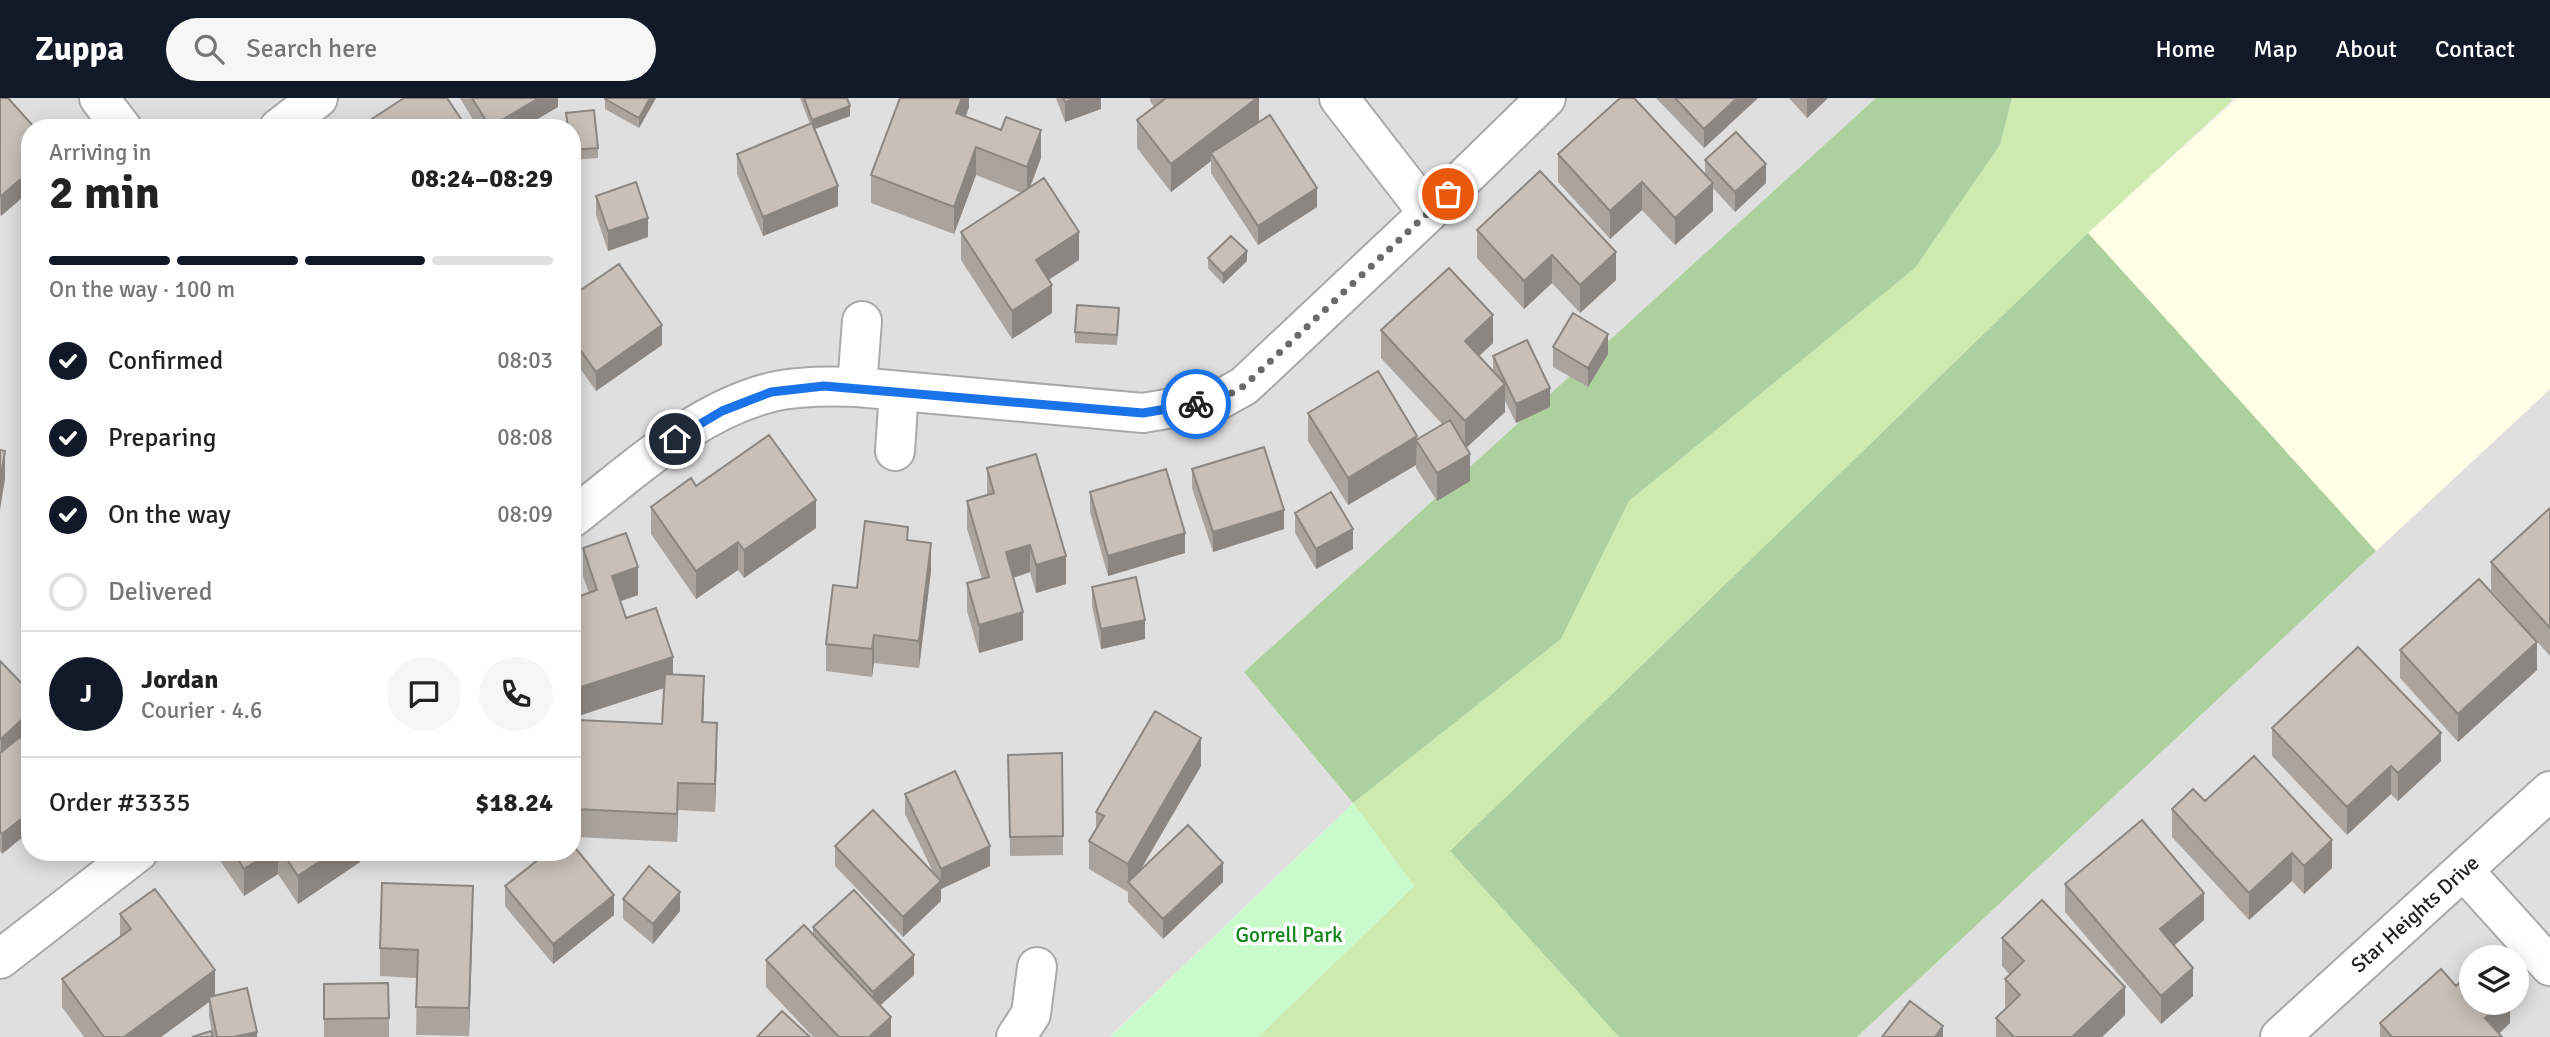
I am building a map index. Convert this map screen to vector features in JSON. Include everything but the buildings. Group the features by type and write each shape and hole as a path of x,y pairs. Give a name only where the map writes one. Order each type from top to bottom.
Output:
{"street":[{"path":"99,98 115,119"},
{"path":"291,119 318,98"},
{"path":"1339,98 1428,213"},
{"path":"581,511 675,439 722,411 771,392 824,386 858,387 1143,413 1219,400 1244,386 1546,98"},
{"path":"858,387 862,321"},
{"path":"895,451 899,391"},
{"name":"Star Heights Drive","path":"2280,1037 2550,791"},
{"path":"0,959 126,861"},
{"path":"2464,871 2550,966"},
{"path":"1016,1037 1031,1014 1037,967"}],"shaded area":[{"path":"0,98 1876,98 1244,672 1353,803 1109,1037 0,1037"},
{"path":"2238,98 2550,98 2550,389 2376,551 2088,233"},
{"path":"2550,389 2550,1037 1857,1037"}],"green space":[{"path":"1876,98 2012,98 2000,145 1915,268 1629,501 1561,639 1353,803 1244,672"},
{"path":"2012,98 2233,100 2088,233 1450,851 1619,1037 1258,1037 1414,886 1353,803 1561,639 1629,501 1915,268 2000,145"},
{"path":"2088,233 2376,551 1857,1037 1619,1037 1450,851"},
{"name":"Gorrell Park","path":"1353,803 1414,886 1258,1037 1110,1037"}],"way so far":[{"path":"1196,404 1219,400 1244,386 1448,194"}],"route":[{"path":"675,439 722,411 771,392 824,386 1143,413 1196,404"}]}
